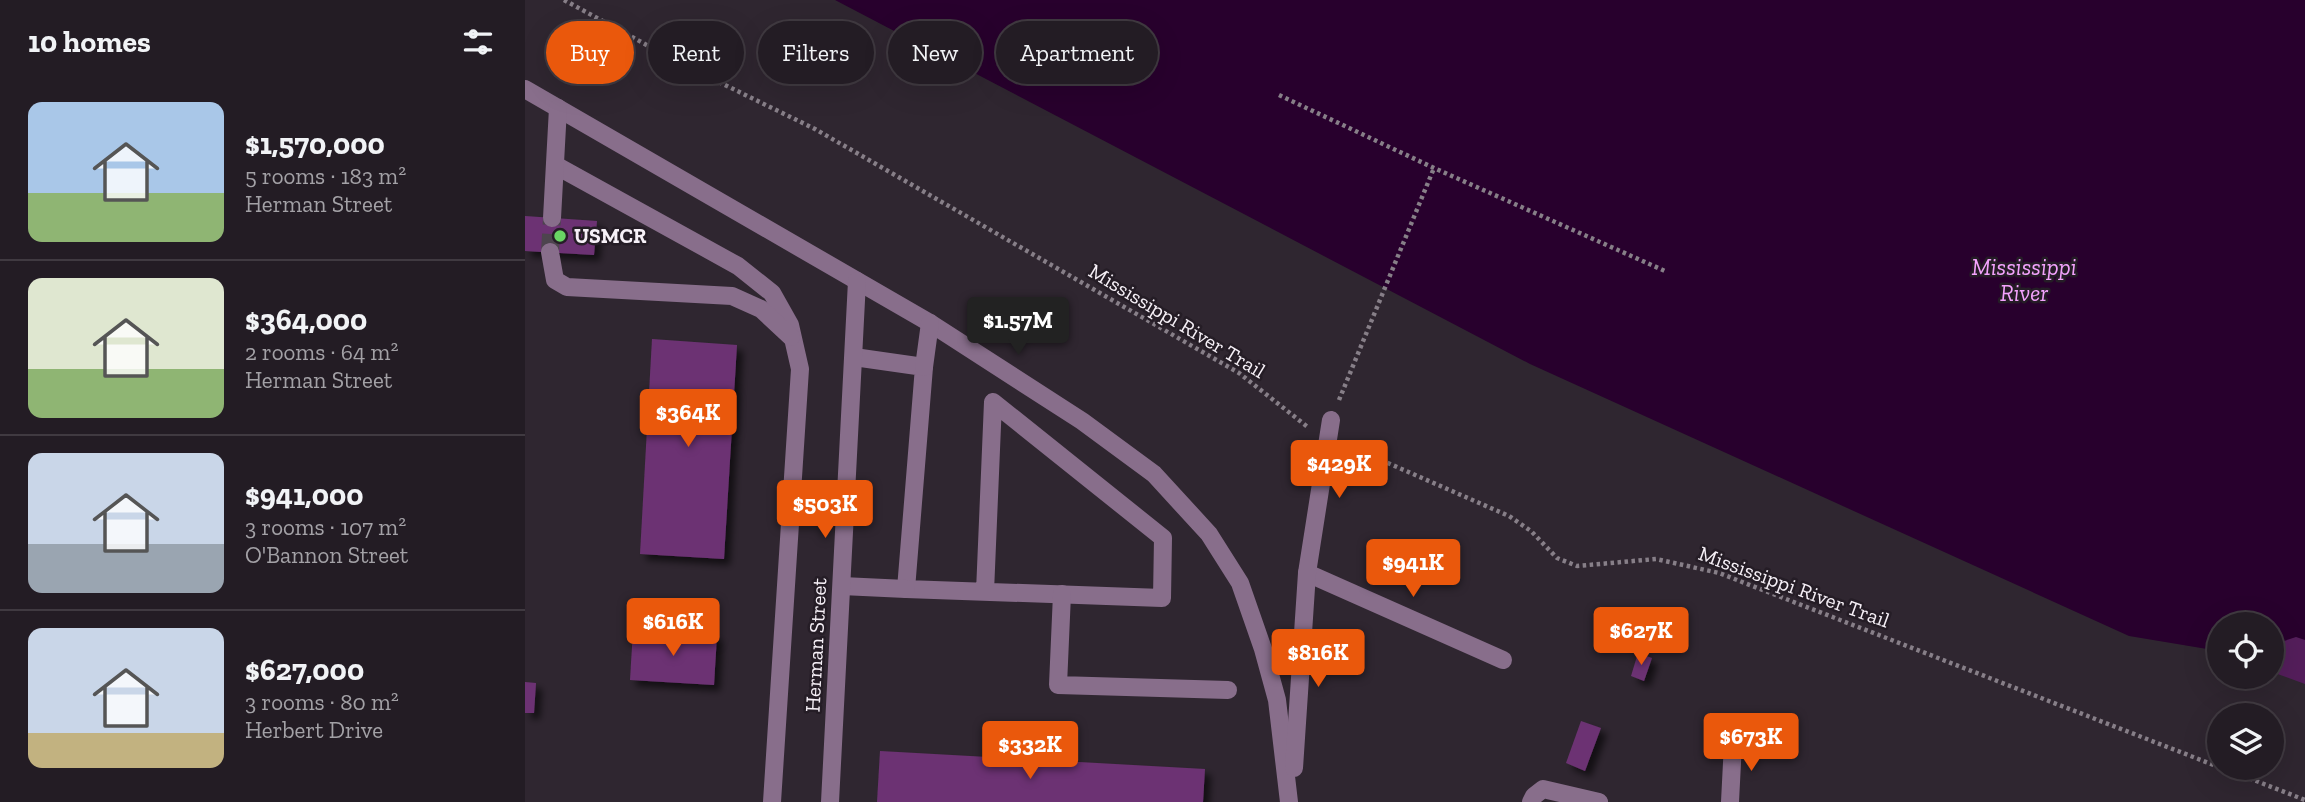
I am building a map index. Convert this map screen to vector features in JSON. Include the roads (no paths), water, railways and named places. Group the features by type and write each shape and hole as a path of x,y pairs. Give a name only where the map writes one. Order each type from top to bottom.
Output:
{"street":[{"path":"525,89 930,323 1082,421 1154,474 1209,534 1240,583 1277,700 1290,802"},
{"path":"552,218 558,108"},
{"path":"555,165 738,267 772,292 790,325 800,369 772,802"},
{"path":"550,252 555,280 567,287 732,296 761,309 793,339"},
{"name":"Herman Street","path":"830,802 857,281"},
{"path":"906,589 930,323"},
{"path":"854,356 924,367"},
{"path":"842,586 985,592 1162,598 1163,538 993,402 985,592"},
{"path":"1290,802 1307,573 1330,429"},
{"path":"1307,573 1503,660"},
{"path":"1062,594 1058,685 1228,690"},
{"path":"1730,802 1733,743"},
{"path":"1531,802 1543,789 1599,802"}],"water":[{"name":"Mississippi River","path":"835,0 2305,0 2305,640 2296,637 2284,641 2284,612 2207,612 2207,649 2129,636 1530,364 982,77 982,21 888,21 888,28"}],"tunnel":[{"path":"550,252 552,218"}],"place":[{"name":"USMCR","path":"560,236"}]}
